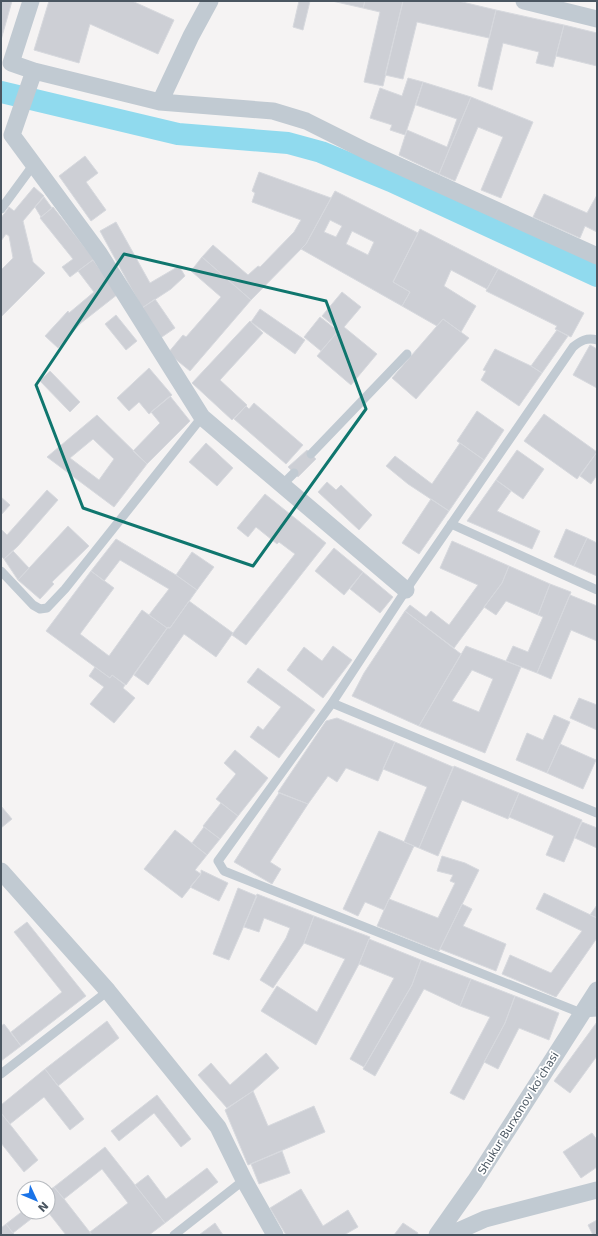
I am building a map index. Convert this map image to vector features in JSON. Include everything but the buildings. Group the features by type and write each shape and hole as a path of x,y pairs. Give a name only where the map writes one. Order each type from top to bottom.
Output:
{"street":[{"path":"31,1 6,63 32,76 160,102 273,111 306,121 366,151 597,256"},
{"path":"160,102 191,36 210,1"},
{"path":"524,1 597,18"},
{"path":"32,76 6,134 34,164 99,253 202,417 288,479 406,590"},
{"path":"1,871 108,991 218,1127 244,1180 274,1235"},
{"name":"Shukur Burxonov koʻchasi","path":"437,1235 589,1013 597,990"},
{"path":"449,1235 485,1219 597,1190"}],"lane":[{"path":"1,209 34,164"},
{"path":"589,1013 224,871 218,865 219,857 332,703 406,590 573,347 581,341 591,338 597,340"},
{"path":"311,454 407,354"},
{"path":"1,571 33,605 40,609 47,608 61,593 202,417"},
{"path":"451,524 597,590"},
{"path":"332,703 597,814"},
{"path":"1,1074 108,991"},
{"path":"174,1235 244,1180"}],"highlighted area":[{"path":"124,254 326,301 366,409 253,566 83,508 36,385"}],"waterway":[{"path":"1,92 178,134 288,143 321,152 391,181 597,276"}]}
